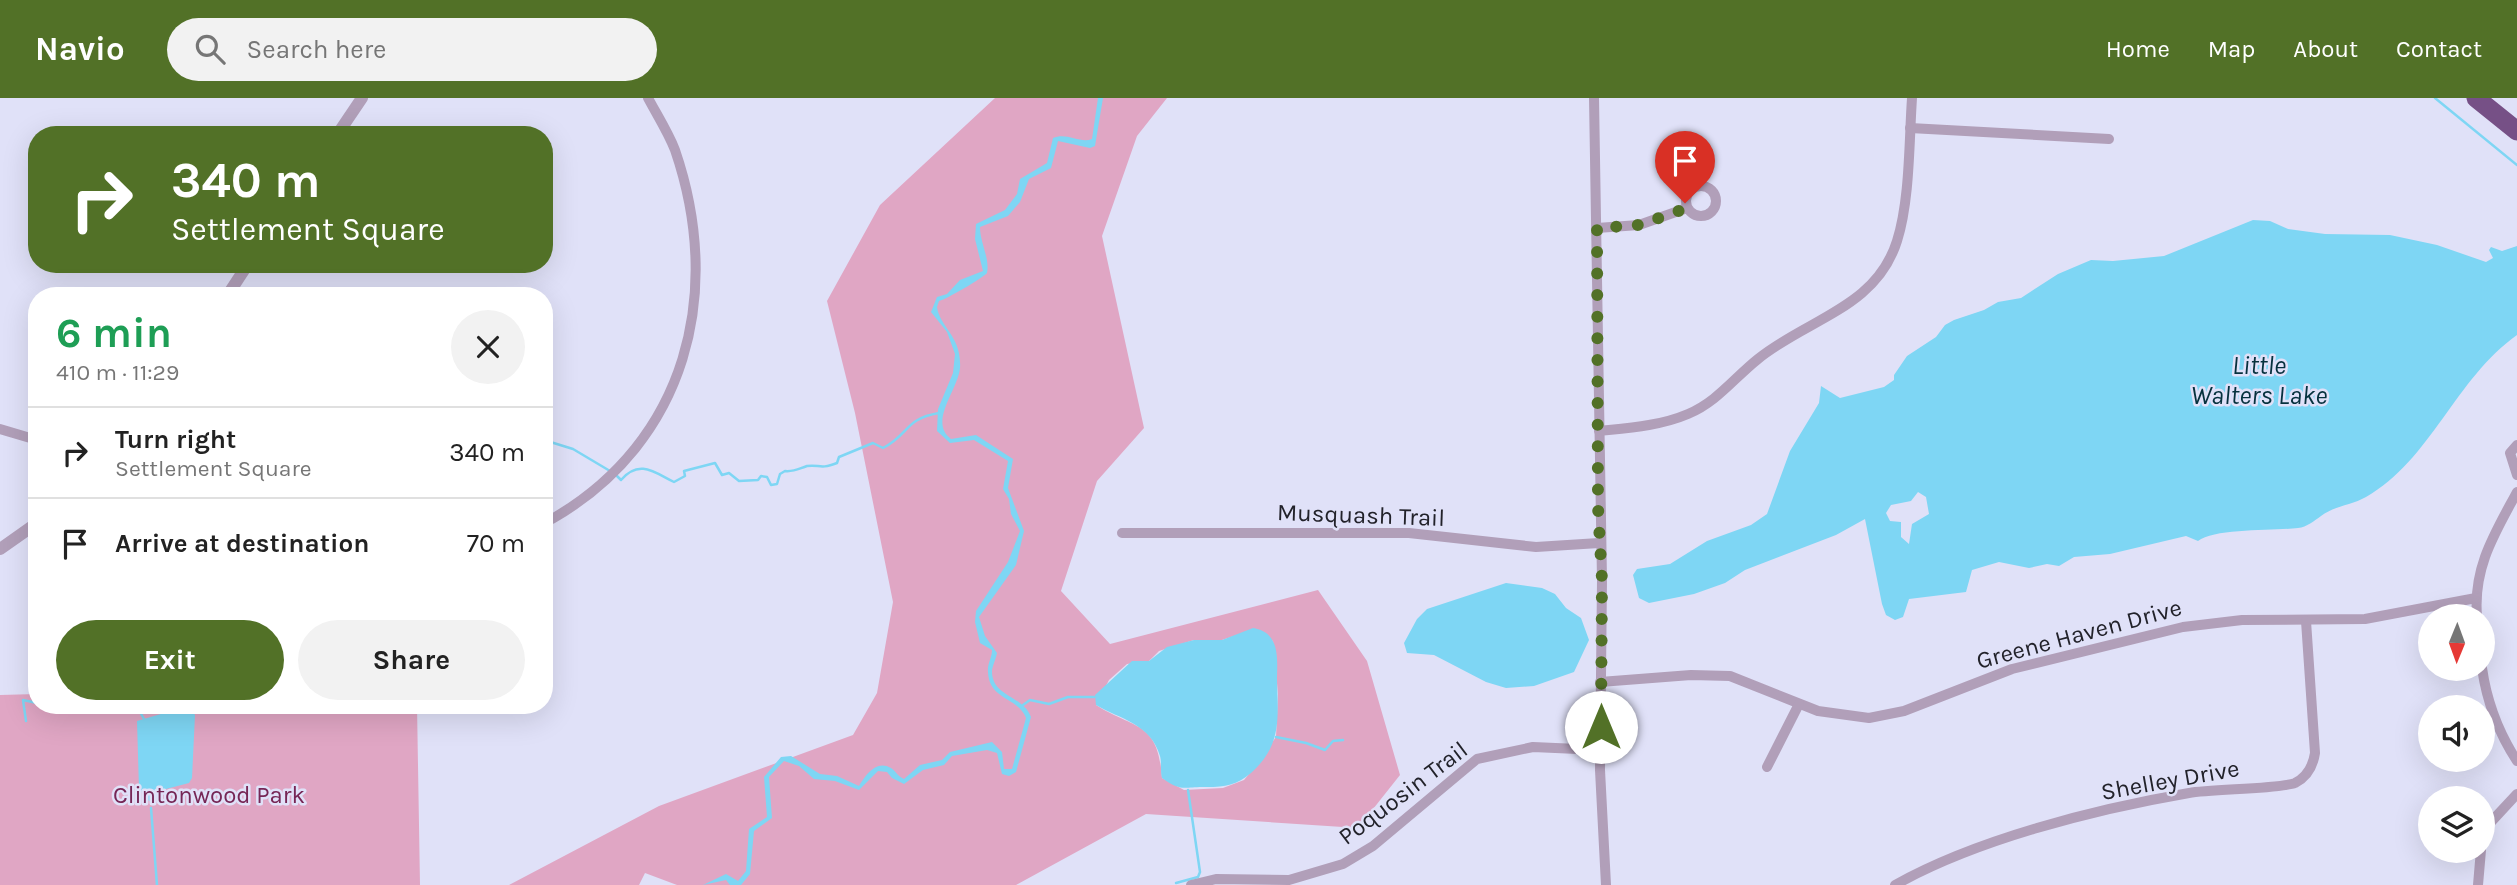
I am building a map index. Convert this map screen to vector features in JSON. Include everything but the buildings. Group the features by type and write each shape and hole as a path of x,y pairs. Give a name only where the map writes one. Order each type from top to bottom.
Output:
{"highway":[{"path":"2476,98 2517,131"}],"street":[{"path":"343,126 362,98"},
{"path":"553,518 576,505 618,469 639,444 662,410 688,345 695,289 691,213 674,148 648,98"},
{"path":"1594,98 1600,750 1606,885"},
{"path":"1599,431 1644,426 1689,414 1724,393 1776,345 1849,306 1867,290 1883,271 1897,242 1912,98"},
{"path":"1910,128 2109,139"},
{"path":"1597,228 1639,225 1687,208"},
{"path":"0,429 28,437"},
{"path":"2517,445 2510,453 2517,475"},
{"path":"2476,604 2482,561 2517,492"},
{"path":"0,549 28,529"},
{"name":"Musquash Trail","path":"1122,533 1409,533 1536,547 1600,543"},
{"name":"Greene Haven Drive","path":"1600,682 1716,675 1751,683 1799,704 1851,717 1888,716 2012,669 2183,627 2242,620 2378,618 2476,597"},
{"name":"Shelley Drive","path":"1895,885 1924,869 1980,848 2083,818 2217,788 2295,783 2309,771 2315,753 2306,621"},
{"path":"2484,681 2486,695 2503,739 2517,761"},
{"path":"1767,767 1799,704"},
{"name":"Poquosin Trail","path":"1191,885 1216,879 1289,880 1343,864 1379,841 1477,759 1533,747 1600,750"},
{"path":"2495,817 2517,794"},
{"path":"2478,885 2481,863"}],"green space":[{"path":"995,98 1167,98 1137,136 1102,236 1144,428 1097,481 1061,591 1110,644 1318,590 1367,661 1400,775 1358,828 1146,814 1016,885 677,885 645,873 639,885 509,885 659,806 853,735 877,693 893,602 855,413 827,301 880,205","holes":["1246,632 1273,641 1278,694 1276,737 1244,780 1223,788 1184,790 1162,778 1160,759 1150,736 1096,705 1109,680 1127,664 1149,661 1159,651 1194,640 1222,640"]},
{"name":"Clintonwood Park","path":"28,694 28,714 417,714 420,885 0,885 0,695"}],"water":[{"path":"1098,98 1103,98 1095,146 1090,148 1058,141 1051,168 1029,179 1020,202 1008,216 980,227 987,273 939,301 937,307 960,357 958,377 943,415 945,432 951,439 976,435 1013,459 1008,488 1024,531 1016,565 979,617 985,636 997,653 992,670 993,679 1002,691 1027,710 1031,717 1016,772 1009,776 1002,774 997,753 987,750 952,756 944,765 923,770 904,784 887,772 878,771 859,790 835,781 814,779 799,766 784,761 769,777 772,818 754,831 750,874 741,885 730,885 726,880 703,885 726,874 738,881 746,871 749,829 767,817 764,777 781,757 791,756 820,774 837,776 859,786 876,767 891,768 904,779 920,765 942,760 950,752 992,742 1002,752 1004,769 1012,769 1026,718 1017,706 993,688 988,669 992,650 980,643 975,622 976,611 1008,562 1020,531 1003,489 1008,461 974,440 950,443 937,431 938,409 953,373 955,354 947,332 931,312 937,297 947,294 960,280 983,271 975,239 976,224 1005,210 1017,194 1020,179 1047,163 1053,138 1063,136 1092,139"},
{"name":"Little Walters Lake","path":"2253,220 2270,221 2288,229 2325,234 2390,235 2437,245 2486,262 2493,258 2489,250 2491,247 2502,251 2517,246 2517,335 2495,353 2476,374 2426,441 2389,481 2366,497 2332,510 2301,527 2231,532 2198,541 2186,536 2110,554 2074,557 2059,566 2047,564 2029,568 1999,562 1972,570 1966,592 1909,599 1903,617 1895,620 1886,615 1882,604 1865,519 1836,535 1745,570 1725,583 1694,594 1649,603 1639,598 1633,575 1637,569 1670,564 1707,541 1751,525 1767,514 1790,451 1819,403 1821,386 1840,398 1884,387 1894,380 1894,375 1907,356 1936,337 1945,325 1954,320 1984,310 1998,302 2021,298 2058,274 2091,260 2113,261 2164,256","holes":["1918,492 1926,497 1929,514 1912,524 1909,544 1901,537 1901,522 1890,521 1886,513 1891,505 1911,501"]},
{"path":"1506,583 1542,588 1555,594 1566,608 1581,618 1589,640 1574,672 1534,686 1506,688 1486,682 1434,655 1407,653 1404,643 1417,619 1427,609"},
{"path":"1253,628 1269,636 1274,642 1276,653 1277,719 1273,742 1261,763 1236,783 1213,787 1175,786 1162,778 1160,756 1150,736 1134,724 1096,705 1095,695 1132,661 1149,661 1167,647 1194,640 1222,640"},
{"path":"161,714 195,715 192,778 189,783 166,789 154,801 149,801 139,789 137,721"}],"waterway":[{"path":"2435,98 2517,165"},
{"path":"616,475 621,480 634,470 647,469 674,482 685,476 684,471 715,463 722,475 729,473 739,481 758,480 761,476 767,477 771,485 777,484 780,474 785,471 807,466 831,465 837,463 839,457 873,443 883,448 919,419 939,413"},
{"path":"553,443 573,449 610,471"},
{"path":"1023,705 1030,700 1049,704 1068,697 1094,697"},
{"path":"26,721 23,700 28,701"},
{"path":"141,714 144,719"},
{"path":"1276,737 1325,750 1333,741 1343,740"},
{"path":"1176,883 1198,877 1200,872 1188,790"},
{"path":"151,808 157,885"}],"route":[{"path":"1601,727 1602,580 1598,507 1597,228 1639,225 1687,208 1685,203"}]}
